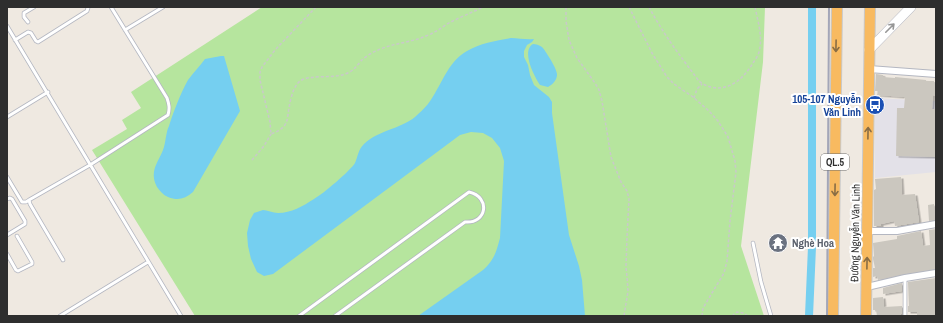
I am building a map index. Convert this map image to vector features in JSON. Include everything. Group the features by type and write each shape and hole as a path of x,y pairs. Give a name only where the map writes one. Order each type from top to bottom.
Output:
{"highway":[{"name":"Đường Nguyễn Văn Linh","path":"833,316 837,7"},
{"name":"Đường Nguyễn Văn Linh","path":"866,316 870,7"}],"main road":[{"path":"869,50 911,7"}],"street":[{"path":"869,69 936,74"},
{"path":"867,231 897,231 936,224"},
{"path":"866,287 936,273"}],"lane":[{"path":"28,22 24,17 24,13 34,7"},
{"path":"15,40 28,32 31,33 38,42 87,11 87,7"},
{"path":"7,177 22,202 26,202 90,165 168,115 170,110 167,98 111,7"},
{"path":"125,30 163,7"},
{"path":"7,26 48,92 180,316"},
{"path":"7,117 48,92"},
{"path":"299,316 469,192 474,193 482,200 484,209 479,218 475,221 465,222 335,316"},
{"path":"7,199 12,199 25,221 25,224 7,235"},
{"path":"29,200 63,260"},
{"path":"7,254 18,271 32,264 17,236"},
{"path":"753,243 761,282 771,316"},
{"path":"60,316 148,262"},
{"path":"905,278 905,316"}],"path":[{"path":"271,134 270,122 260,80 260,72 275,50 316,7"},
{"path":"252,160 264,146 271,134 285,126 291,97 300,82 310,78 331,77 353,71 362,60 376,51 393,44 413,40 436,32 447,24 483,7"},
{"path":"566,7 566,21 569,40 577,58 599,90 612,158 621,182 627,191 629,199 626,237 628,290 624,316"},
{"path":"629,7 652,53 667,77 674,84 694,98 718,121 728,137 735,161 736,172 727,262 724,273 703,308 702,316"},
{"path":"649,7 684,61 702,84 713,88 722,88 733,85 741,79 759,52 760,24 755,7"},
{"path":"694,98 697,89 702,84"},
{"path":"732,316 737,312 748,316"}],"shaded area":[{"path":"875,98 936,101 936,172 875,178"}],"green space":[{"path":"262,7 765,7 763,62 741,246 764,316 195,316 92,150 127,129 122,120 141,108 131,92"}],"water":[{"path":"511,38 534,39 527,45 524,51 524,57 534,85 549,97 552,102 552,113 569,235 582,280 585,316 418,316 483,270 490,263 496,252 500,238 504,161 500,148 492,138 483,133 471,132 460,135 273,274 264,276 257,272 251,259 247,233 250,220 254,213 263,210 276,213 288,212 301,207 318,196 352,167 360,149 370,139 415,117 428,104 449,68 460,56 477,46"},
{"path":"533,44 542,47 556,69 557,77 553,84 548,87 540,85 530,64 528,52"},
{"path":"224,56 240,111 193,192 181,199 168,197 157,187 154,171 164,147 167,131 175,109 188,80 205,59"}],"building":[{"path":"876,74 883,75 883,77 926,80 934,81 934,83 936,83 936,96 933,95 932,109 936,109 936,157 896,156 897,108 904,108 905,97 877,95 878,91 875,91"},
{"path":"901,177 902,195 915,194 919,222 895,226 894,221 881,224 881,226 874,226 874,190 876,189 875,179"},
{"path":"934,204 935,220 929,221 928,205"},
{"path":"936,229 936,269 878,280 877,276 873,277 873,268 875,268 873,259 873,243 897,239 897,236 921,231 923,246 930,245 929,230"},
{"path":"936,278 936,316 917,316 917,312 908,312 908,282"},
{"path":"902,283 902,291 883,294 883,288"},
{"path":"883,297 884,307 902,306 901,316 877,316 876,310 873,310 873,298"}],"waterway":[{"path":"809,316 812,247 812,7"}],"railway":[{"path":"827,316 829,7"}],"place":[{"name":"105-107 Nguyễn Văn Linh","path":"875,105"},
{"name":"Nghè Hoa","path":"778,243"}]}
